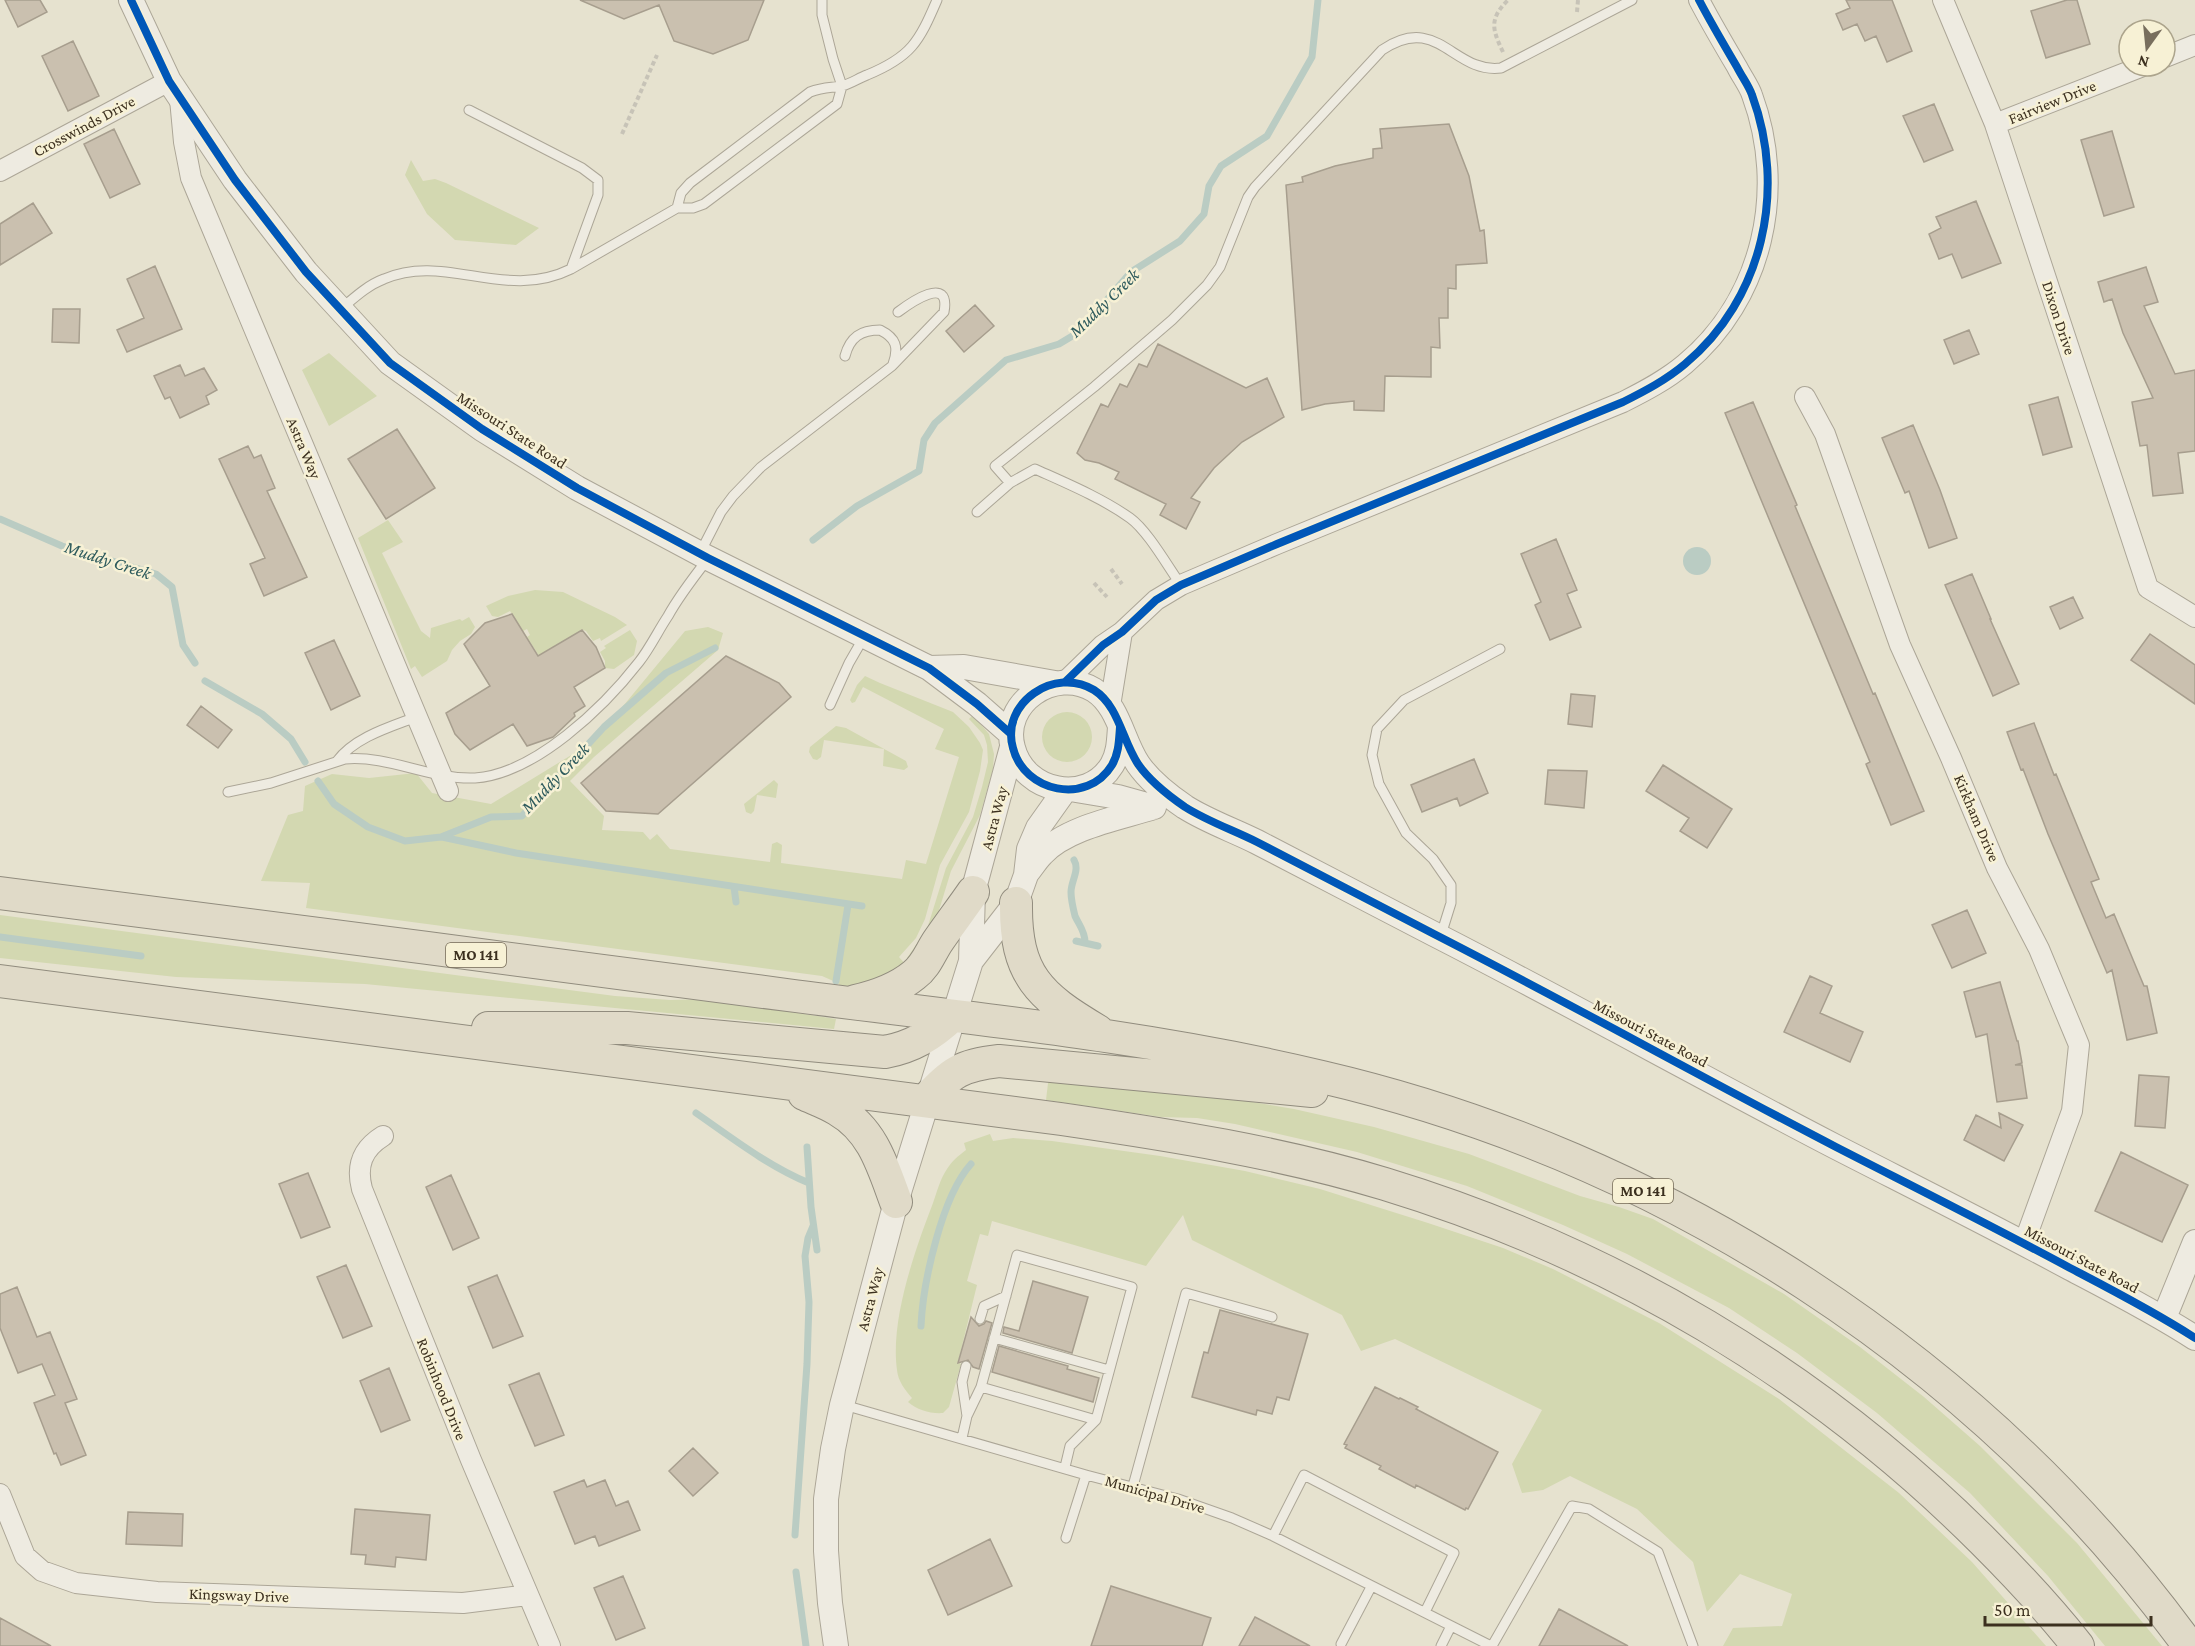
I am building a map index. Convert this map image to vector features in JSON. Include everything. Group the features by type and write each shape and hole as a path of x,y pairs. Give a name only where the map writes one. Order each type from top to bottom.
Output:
{"highway":[{"path":"1021,889 1016,927 1019,949 1039,988 1065,1011 1109,1038"},
{"path":"849,1003 896,987 914,975 925,965 937,942 973,892"},
{"name":"MO 141","path":"0,893 1109,1038 1257,1062 1328,1078 1407,1099 1524,1139 1599,1170 1672,1205 1743,1244 1812,1288 1879,1335 1944,1386 2004,1439 2062,1496 2117,1557 2189,1646"},
{"path":"0,981 926,1100 1142,1131 1303,1162 1384,1184 1460,1209 1539,1240 1613,1274 1687,1313 1757,1356 1826,1404 1890,1454 1952,1510 2010,1568 2078,1646"},
{"path":"360,1028 627,1028 885,1052 906,1048 922,1040 952,1016"},
{"path":"926,1100 956,1071 974,1064 999,1061 1200,1082 1407,1099"},
{"path":"782,1083 838,1110 864,1131 877,1154 896,1202"}],"street":[{"name":"Missouri State Road","path":"131,0 175,90 263,219 340,310 390,363 482,429 578,488 704,555 929,668 977,704 1011,741"},
{"path":"1060,682 1103,645 1122,632 1156,600 1181,585 1623,402 1667,378 1686,364 1713,337 1736,304 1757,258 1766,224 1768,179 1763,134 1752,93 1699,0"},
{"name":"Dixon Drive","path":"1943,0 1995,124 2148,588 2195,617"},
{"path":"2177,52 2195,45"},
{"name":"Fairview Drive","path":"1995,124 2117,76"},
{"name":"Crosswinds Drive","path":"0,171 175,90"},
{"name":"Astra Way","path":"175,90 191,178 444,783"},
{"name":"Kirkham Drive","path":"1805,397 1825,434 1900,645 1952,758 1997,868 2039,950 2079,1045 2072,1111 2024,1243"},
{"path":"1115,716 1103,697 1089,687 1072,682 1060,682 1042,687 1020,706 1014,718 1011,741 1020,766 1035,781 1054,789 1071,790 1095,782 1111,767 1119,748 1115,716 1122,632"},
{"name":"Missouri State Road","path":"929,668 964,667 1060,682"},
{"name":"Missouri State Road","path":"1115,716 1138,763 1147,775 1186,808 1440,937 2024,1243 2164,1318 2195,1338"},
{"name":"Astra Way","path":"971,961 973,892 1000,799 1011,741"},
{"name":"Missouri State Road","path":"1071,790 1118,797 1154,807 1186,808"},
{"name":"Astra Way","path":"836,1646 827,1577 826,1499 842,1405 896,1202 971,961 1021,889 1029,849 1038,828 1071,790"},
{"path":"1021,889 1043,853 1065,837 1088,827 1154,807"},
{"name":"Robinhood Drive","path":"383,1136 372,1143 362,1157 359,1178 362,1189 471,1460 550,1646"},
{"path":"2164,1318 2195,1242"},
{"name":"Kingsway Drive","path":"0,1494 25,1556 42,1570 76,1583 158,1592 463,1603 528,1595"}],"lane":[{"path":"340,310 366,288 384,278 403,272 430,270 524,282 554,277 571,270 677,208 693,208 704,204 837,104 842,86 822,15 822,0"},
{"path":"677,208 681,193 690,183 810,92 825,86 842,86 886,68 909,52 926,26 937,0"},
{"path":"1010,483 995,466 1094,387 1164,327 1207,285 1220,267 1248,197 1255,187 1382,50 1396,41 1416,37 1439,44 1480,67 1501,68 1632,0"},
{"path":"469,110 582,168 598,180 598,195 571,270"},
{"path":"228,792 271,783 337,761 354,758 372,761 444,783 477,778 498,773 533,758 566,736 600,705 640,661 704,555 721,512 733,496 761,467 892,366 944,312 945,304 941,296 935,292 926,293 898,312"},
{"path":"845,356 849,343 858,334 880,330 894,339 897,346 892,366"},
{"path":"977,512 1010,483 1035,469 1084,492 1131,519 1181,585"},
{"path":"830,705 864,637"},
{"path":"1440,937 1451,903 1451,885 1433,858 1406,832 1379,784 1372,755 1377,729 1404,700 1500,649"},
{"path":"337,761 346,750 360,742 416,717"},
{"path":"962,1438 968,1416 981,1387 1017,1255 1132,1287 1096,1420 1070,1446 1065,1467"},
{"path":"1133,1486 1186,1293 1272,1317"},
{"path":"980,1319 984,1306 1006,1296"},
{"path":"994,1338 1109,1370"},
{"path":"966,1366 962,1382 968,1416"},
{"path":"981,1387 1096,1420"},
{"name":"Municipal Drive","path":"842,1405 1065,1467 1086,1475 1178,1498 1273,1536 1492,1646"},
{"path":"1066,1538 1086,1475"},
{"path":"1273,1536 1304,1475 1454,1553 1425,1612"},
{"path":"1492,1646 1572,1506 1589,1509 1659,1552 1693,1646"},
{"path":"1341,1644 1371,1587"},
{"path":"1441,1646 1451,1626"}],"path":[{"path":"1503,52 1495,34 1494,24 1495,16 1508,0"},
{"path":"1578,0 1578,13"},
{"path":"622,134 657,56"},
{"path":"1111,569 1122,584"},
{"path":"1094,583 1107,597"}],"green space":[{"path":"411,160 423,181 435,179 446,183 539,228 516,245 455,240 427,214 405,175"},
{"path":"329,353 377,396 329,426 302,370"},
{"path":"388,520 403,542 382,553 421,631 430,638 431,628 460,619 462,621 469,617 475,627 471,634 452,650 447,661 422,677 415,666 411,669 358,538"},
{"path":"535,590 563,592 627,625 601,641 600,638 593,641 583,630 539,656 527,637 530,635 527,629 523,631 510,611 498,617 492,616 486,606 508,596"},
{"path":"708,627 723,633 718,650 594,757 570,781 604,816 602,830 643,832 650,840 657,834 670,849 770,862 772,844 777,842 782,845 781,863 902,879 906,860 926,864 959,757 935,749 944,729 863,687 855,702 852,703 850,700 857,685 865,676 953,712 969,727 980,743 983,750 980,771 969,812 940,865 925,919 916,938 899,957 907,966 867,984 841,987 838,983 822,976 306,908 310,883 261,881 288,815 303,811 305,786 332,774 369,778 416,773 432,793 491,804 573,754 619,711 685,631"},
{"path":"630,630 637,641 634,655 614,669 605,668 605,661 600,652 606,648 604,646"},
{"path":"1062,712 1072,712 1085,719 1092,732 1092,742 1085,755 1072,762 1062,762 1053,758 1046,751 1042,742 1042,732 1046,723 1053,716"},
{"path":"973,715 989,734 994,754 993,769 980,815 951,871 933,930 911,962 907,958 927,929 946,868 973,817 982,787 988,762 987,745 984,735 969,719"},
{"path":"836,726 846,728 906,761 908,767 904,770 883,766 884,749 824,740 821,757 817,760 813,759 809,752 810,747"},
{"path":"774,780 778,784 776,798 757,795 754,811 751,814 746,812 744,804"},
{"path":"0,915 615,996 670,1000 709,999 836,1019 834,1029 365,984 176,977 0,958"},
{"path":"1049,1075 1180,1090 1294,1109 1374,1127 1469,1154 1580,1196 1653,1219 1784,1294 1860,1347 1924,1397 1980,1446 2077,1543 2162,1646 2105,1646 2048,1576 1970,1493 1877,1413 1797,1353 1729,1308 1627,1254 1467,1186 1357,1152 1235,1124 1197,1118 1161,1117 1046,1100"},
{"path":"990,1134 993,1141 1013,1138 1052,1141 1245,1171 1320,1189 1428,1223 1503,1248 1553,1269 1659,1323 1779,1399 1899,1493 1972,1562 2046,1646 1723,1646 1733,1628 1782,1626 1792,1594 1740,1574 1707,1612 1693,1562 1637,1509 1570,1476 1543,1490 1522,1493 1512,1464 1542,1410 1395,1339 1361,1351 1342,1315 1192,1240 1183,1215 1146,1266 992,1221 988,1236 980,1234 967,1281 977,1285 958,1362 961,1364 949,1407 943,1413 924,1411 908,1402 912,1398 900,1382 897,1370 897,1329 906,1285 919,1242 945,1173 953,1161 966,1150 964,1143"}],"shaded area":[{"path":"1697,547 1707,551 1711,561 1707,571 1697,575 1687,571 1683,561 1687,551"}],"building":[{"path":"5,0 40,0 47,12 18,27"},
{"path":"580,0 764,0 748,40 713,54 674,41 659,5 624,19"},
{"path":"1846,0 1892,0 1912,51 1887,62 1876,36 1865,41 1857,24 1843,30 1836,14 1850,8"},
{"path":"2067,0 2077,0 2090,44 2046,58 2031,11"},
{"path":"73,41 99,96 68,111 42,56"},
{"path":"1934,104 1953,150 1924,162 1903,116"},
{"path":"1449,124 1469,176 1480,231 1484,230 1487,263 1456,265 1456,289 1448,288 1448,318 1439,318 1440,348 1431,347 1431,377 1385,376 1384,411 1354,410 1354,401 1325,404 1302,410 1286,185 1303,182 1302,177 1335,166 1373,158 1373,149 1382,148 1380,129"},
{"path":"114,129 140,184 110,198 84,144"},
{"path":"2112,131 2134,207 2104,216 2081,140"},
{"path":"1976,201 2001,263 1962,278 1952,254 1939,259 1929,234 1941,228 1936,217"},
{"path":"33,203 52,233 0,265 0,224"},
{"path":"155,266 182,329 127,352 117,330 144,318 127,279"},
{"path":"2146,267 2158,302 2144,306 2175,374 2195,370 2195,451 2178,453 2183,493 2153,496 2147,445 2140,446 2132,402 2153,398 2123,333 2112,299 2104,302 2098,282"},
{"path":"975,305 994,326 964,352 946,331"},
{"path":"53,309 80,309 79,343 52,342"},
{"path":"1969,330 1979,354 1954,364 1944,340"},
{"path":"1158,344 1246,388 1267,378 1284,417 1242,442 1214,468 1191,498 1200,502 1186,529 1160,515 1166,504 1115,479 1119,472 1099,463 1085,460 1077,453 1101,404 1108,407 1120,384 1127,387 1139,364 1147,367"},
{"path":"180,365 185,376 204,368 217,390 206,396 209,404 180,418 170,397 165,399 154,376"},
{"path":"2058,397 2072,447 2043,455 2029,405"},
{"path":"1753,402 1873,694 1875,693 1924,811 1891,825 1866,764 1870,762 1725,413"},
{"path":"1913,425 1957,538 1929,548 1909,491 1905,493 1882,438"},
{"path":"397,429 435,488 386,519 348,459"},
{"path":"248,446 254,458 261,455 275,488 267,491 307,577 264,596 250,564 265,558 219,459"},
{"path":"1556,539 1577,590 1567,594 1581,627 1550,640 1535,605 1541,602 1521,554"},
{"path":"1972,574 2019,684 1993,696 1945,585"},
{"path":"2073,597 2083,618 2060,629 2050,607"},
{"path":"512,614 538,656 582,630 596,647 605,668 574,687 585,706 574,713 575,716 553,737 527,746 513,724 470,750 455,734 446,713 490,686 464,644 485,623"},
{"path":"2150,634 2195,665 2195,704 2131,660"},
{"path":"334,640 360,696 331,710 305,653"},
{"path":"726,656 779,683 791,697 658,814 606,811 581,783"},
{"path":"1571,694 1595,696 1592,727 1568,724"},
{"path":"201,706 232,730 218,748 187,725"},
{"path":"2034,723 2099,879 2091,882 2106,918 2114,914 2144,986 2147,986 2157,1033 2127,1040 2112,970 2107,973 2007,732"},
{"path":"1474,759 1488,793 1460,806 1457,798 1422,812 1411,785"},
{"path":"1663,765 1732,809 1707,848 1680,831 1689,818 1646,791"},
{"path":"1548,770 1587,771 1584,808 1545,804"},
{"path":"1967,910 1986,953 1952,968 1932,925"},
{"path":"1810,976 1832,986 1820,1013 1863,1032 1850,1062 1784,1032"},
{"path":"2000,982 2018,1041 2022,1063 2015,1065 2022,1065 2027,1098 1997,1102 1987,1034 1976,1037 1964,992"},
{"path":"2139,1075 2169,1077 2165,1128 2135,1126"},
{"path":"1999,1113 2023,1125 2004,1161 1964,1140 1976,1115 2001,1128"},
{"path":"2121,1152 2188,1185 2162,1242 2095,1211"},
{"path":"308,1173 330,1227 301,1238 279,1184"},
{"path":"451,1175 479,1238 453,1250 426,1187"},
{"path":"346,1265 372,1326 343,1338 317,1277"},
{"path":"497,1275 523,1336 493,1348 468,1287"},
{"path":"1033,1281 1088,1297 1072,1353 1003,1333 1004,1327 1019,1331"},
{"path":"17,1287 37,1337 50,1332 77,1399 65,1403 86,1455 61,1465 56,1453 54,1454 34,1403 55,1395 42,1364 18,1373 0,1328 0,1294"},
{"path":"1220,1310 1308,1334 1289,1400 1277,1397 1272,1414 1257,1410 1256,1415 1192,1397 1204,1352 1208,1353"},
{"path":"971,1317 979,1326 986,1321 992,1323 979,1369 973,1367 968,1360 958,1363"},
{"path":"999,1346 1068,1366 1067,1369 1099,1378 1093,1402 992,1372"},
{"path":"389,1368 410,1420 381,1432 360,1381"},
{"path":"539,1373 564,1435 535,1446 509,1385"},
{"path":"1375,1387 1418,1407 1416,1409 1498,1452 1468,1509 1465,1510 1416,1485 1415,1488 1379,1469 1381,1466 1345,1448 1347,1445 1344,1444"},
{"path":"693,1448 718,1473 693,1496 669,1471"},
{"path":"584,1480 587,1487 605,1480 616,1506 628,1501 640,1530 599,1546 595,1536 575,1544 554,1492"},
{"path":"355,1509 430,1515 426,1560 396,1557 395,1567 365,1564 366,1555 351,1554"},
{"path":"128,1512 183,1514 182,1546 126,1544"},
{"path":"990,1539 1012,1586 948,1615 928,1570"},
{"path":"623,1576 645,1628 616,1640 594,1588"},
{"path":"1111,1586 1211,1618 1202,1646 1091,1646"},
{"path":"1559,1609 1628,1646 1539,1646"},
{"path":"1255,1617 1310,1646 1239,1646"},
{"path":"0,1618 51,1646 0,1646"}],"waterway":[{"name":"Muddy Creek","path":"813,540 857,506 919,471 924,440 935,423 1006,360 1059,344 1079,332 1131,272 1180,241 1204,214 1209,186 1221,166 1267,136 1312,57 1318,0"},
{"name":"Muddy Creek","path":"0,519 62,546 156,574 172,587 183,645 195,663"},
{"name":"Muddy Creek","path":"318,781 334,804 368,827 405,841 441,837 491,817 522,816 604,727 666,673 715,648"},
{"name":"Muddy Creek","path":"205,681 262,714 291,739 305,762"},
{"path":"442,837 516,853 862,906"},
{"path":"1074,860 1076,872 1071,888 1072,901 1085,942"},
{"path":"734,887 736,902"},
{"path":"836,981 848,905"},
{"path":"0,937 141,956"},
{"path":"1076,941 1098,946"},
{"path":"696,1113 765,1160 809,1183"},
{"path":"807,1147 811,1207 817,1250"},
{"path":"921,1326 936,1240 951,1197 971,1164"},
{"path":"795,1535 807,1364 809,1302 805,1256 813,1226"},
{"path":"796,1572 806,1646"}],"cycle path":[{"path":"131,0 169,81 235,180 306,272 390,363 482,429 577,488 708,558 929,668 977,704 1011,734"},
{"path":"1065,682 1103,645 1122,632 1156,600 1181,585 1623,402 1670,375 1712,338 1733,308 1750,275 1761,241 1767,205 1767,168 1762,131 1751,92 1699,0"},
{"path":"1120,727 1119,742 1112,765 1101,778 1088,786 1073,789 1043,784 1030,775 1019,763 1013,748 1011,732 1015,717 1034,693 1048,686 1063,683 1079,684 1094,690 1115,714 1138,764 1153,782 1193,812 1257,842 1484,960 1786,1121 2117,1293 2195,1338"}]}
